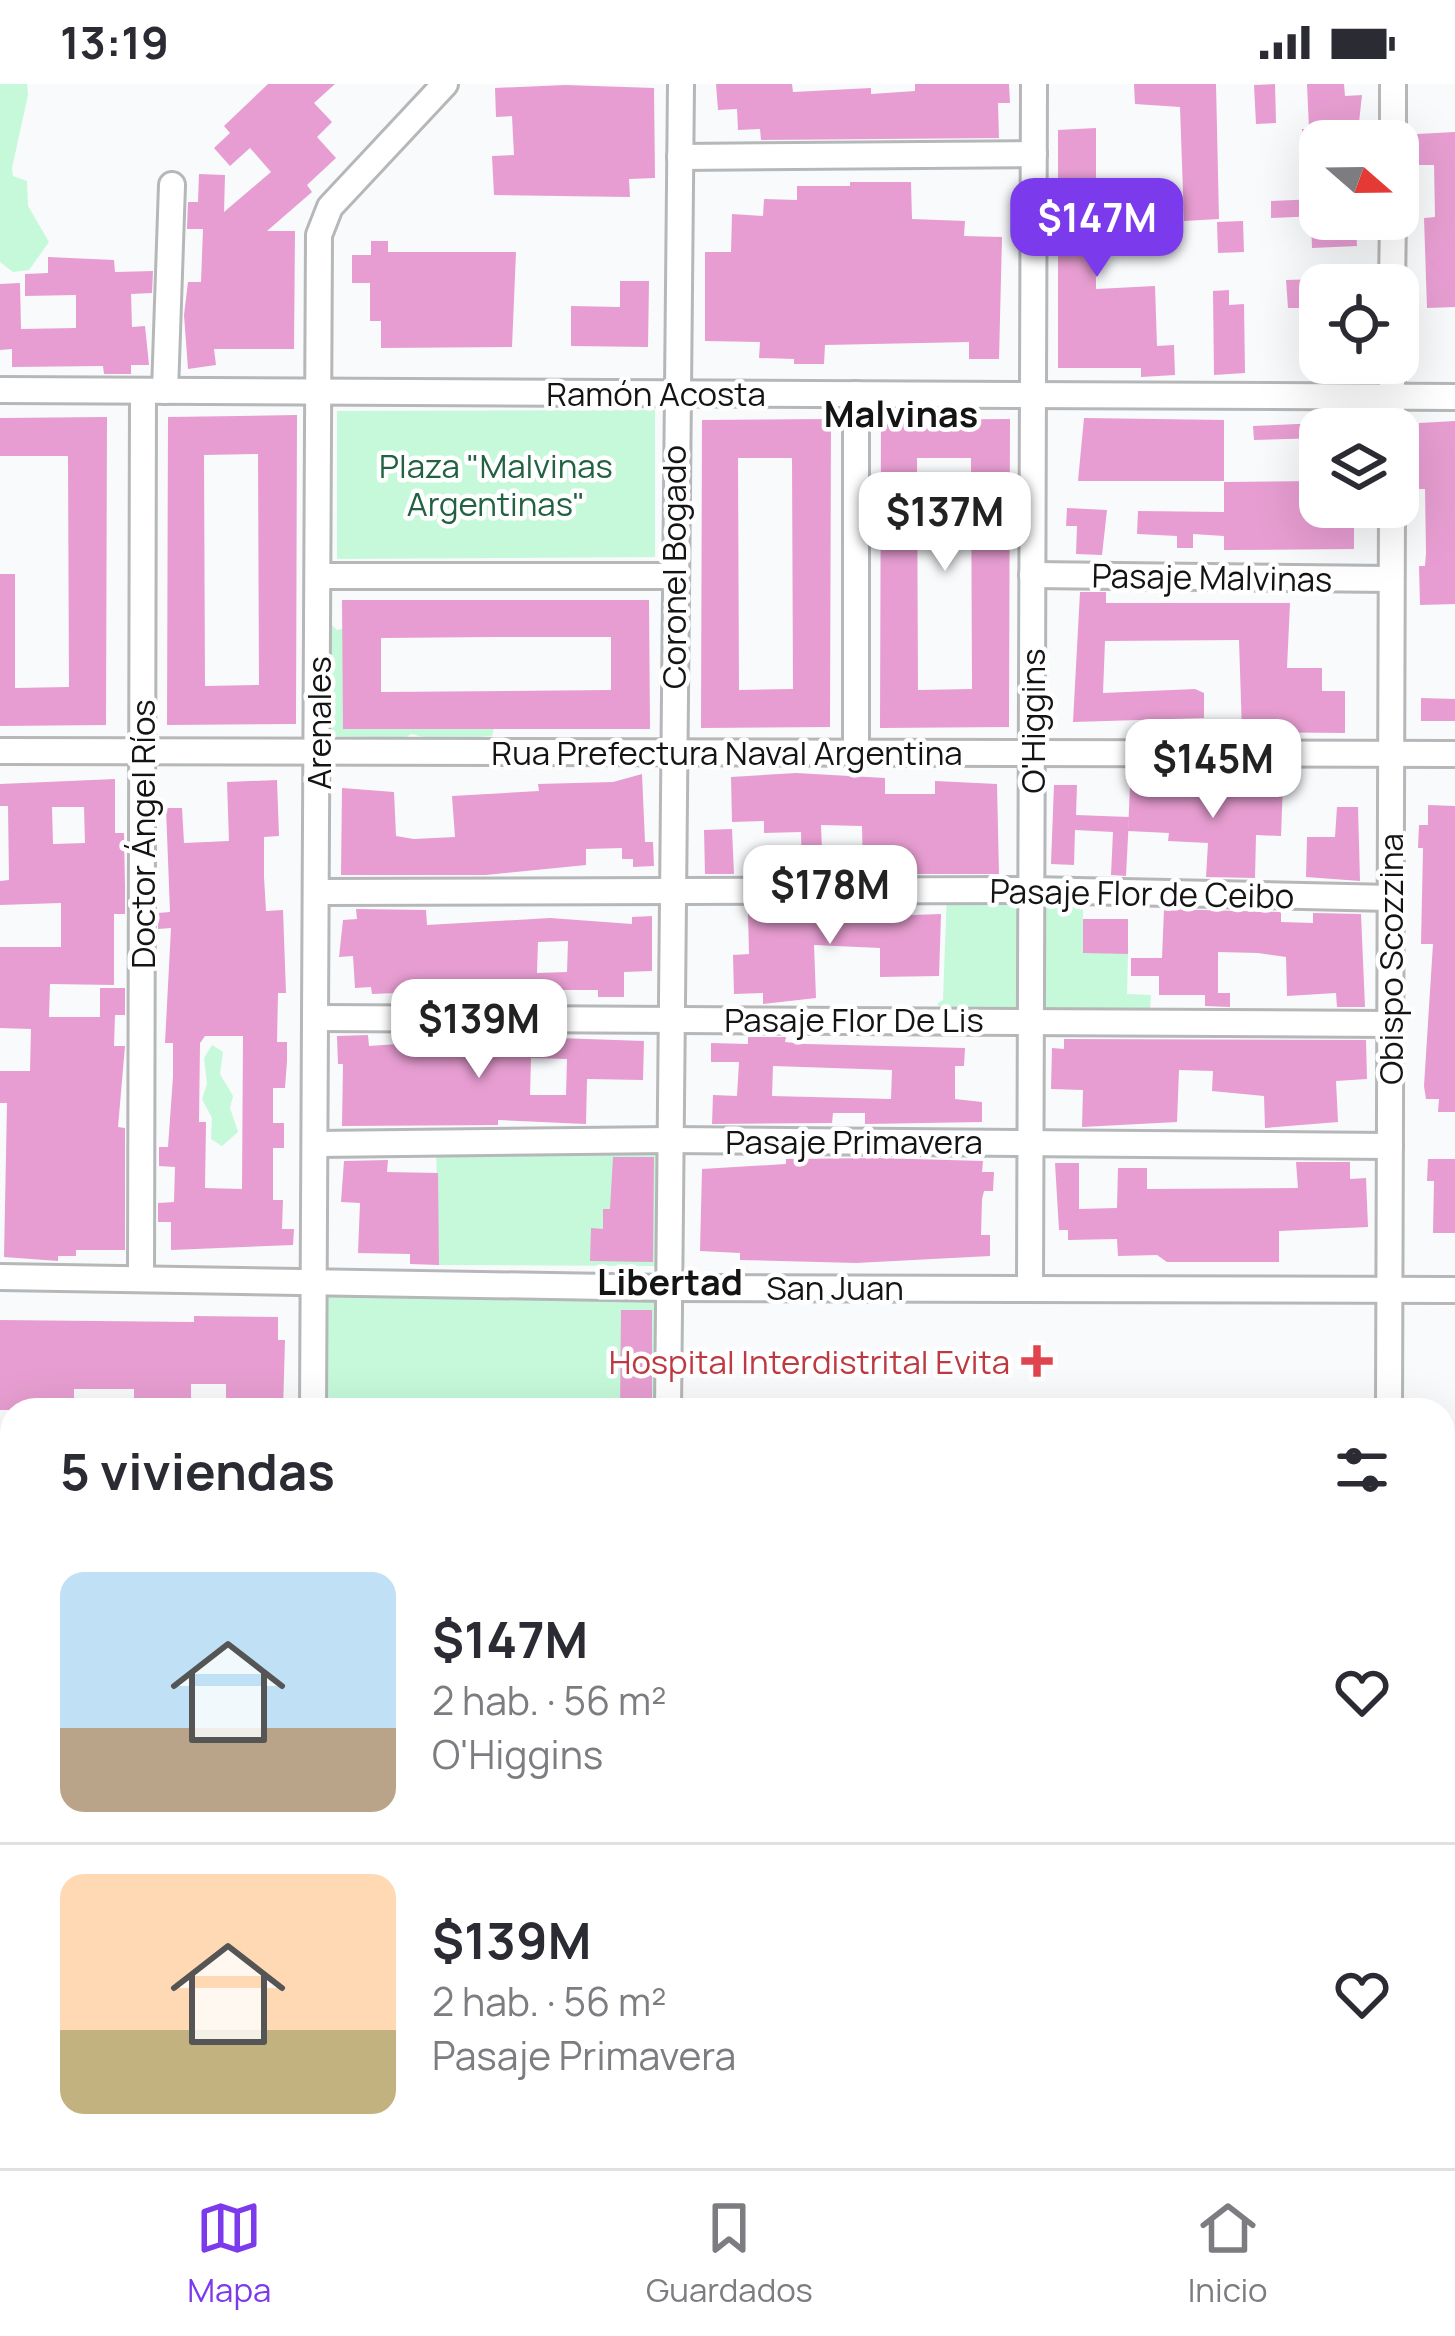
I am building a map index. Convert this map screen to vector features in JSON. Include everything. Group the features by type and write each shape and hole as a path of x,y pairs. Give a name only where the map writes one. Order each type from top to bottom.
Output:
{"street":[{"name":"Arenales","path":"313,1398 323,219 445,84"},
{"name":"Coronel Bogado","path":"668,1398 681,84"},
{"name":"O'Higgins","path":"1030,1286 1034,84"},
{"path":"1393,84 1393,120"},
{"path":"680,157 1034,154"},
{"name":"Doctor Ángel Ríos","path":"141,1278 142,752 154,391 172,185"},
{"path":"1392,384 1392,408"},
{"name":"Ramón Acosta","path":"0,390 1455,397"},
{"path":"856,394 856,752"},
{"name":"Obispo Scozzina","path":"1389,1398 1392,528"},
{"name":"Pasaje Malvinas","path":"1033,575 1391,579"},
{"path":"319,576 674,576"},
{"name":"Rua Prefectura Naval Argentina","path":"0,751 1455,754"},
{"name":"Pasaje Flor de Ceibo","path":"318,892 1031,890 1390,898"},
{"name":"Pasaje Flor De Lis","path":"318,1018 1390,1024"},
{"name":"Pasaje Primavera","path":"317,1144 669,1140 1390,1146"},
{"name":"San Juan","path":"0,1277 668,1288 1455,1290"}],"green space":[{"path":"0,84 27,84 13,176 27,181 28,206 49,242 29,270 13,272 0,262"},
{"name":"Plaza \"Malvinas Argentinas\"","path":"655,410 655,557 337,559 337,411"},
{"path":"329,622 337,630 348,627 350,689 494,728 492,736 436,740 411,734 396,744 375,737 325,736"},
{"path":"947,892 1022,892 1023,1001 1012,1011 944,1011 937,1004 943,1000"},
{"path":"1083,895 1083,952 1128,954 1127,994 1151,995 1150,1009 1041,1011 1040,896"},
{"path":"212,1045 223,1052 220,1074 233,1096 230,1108 238,1132 222,1146 211,1139 212,1118 202,1099 207,1084 204,1058"},
{"path":"436,1148 657,1148 656,1266 439,1265"},
{"path":"643,1275 657,1283 658,1398 322,1398 321,1294"}],"building":[{"path":"268,84 335,84 314,103 332,122 317,137 336,158 307,185 312,192 267,231 295,231 294,349 214,349 216,365 188,369 184,315 188,282 201,282 203,229 187,229 188,202 198,202 199,174 225,175 224,212 271,172 250,148 230,166 214,148 230,133 224,126"},
{"path":"716,84 792,84 793,92 871,88 871,94 915,91 915,84 1009,84 1010,103 998,103 999,138 761,140 760,129 738,130 737,109 718,110"},
{"path":"1134,84 1216,84 1219,219 1184,221 1180,107 1135,104"},
{"path":"1275,84 1276,123 1256,124 1254,85"},
{"path":"1307,84 1344,84 1345,96 1362,95 1359,120 1309,120"},
{"path":"495,88 654,88 655,178 629,179 630,197 494,195 492,156 514,155 512,116 496,117"},
{"path":"1096,128 1096,289 1155,286 1157,346 1174,345 1175,375 1141,377 1141,368 1058,368 1058,130"},
{"path":"1455,132 1455,307 1427,308 1424,218 1435,217 1434,165 1419,165 1419,134"},
{"path":"850,182 911,182 912,219 965,221 964,236 1002,237 999,359 969,359 969,342 825,345 824,364 794,364 794,359 759,358 760,342 705,341 705,252 731,252 732,214 763,216 764,199 797,200 797,186 850,186"},
{"path":"1299,200 1299,217 1271,218 1271,201"},
{"path":"1243,221 1244,252 1218,253 1217,222"},
{"path":"1312,240 1357,240 1357,246 1312,248"},
{"path":"371,241 388,241 388,252 516,252 512,347 381,348 381,321 370,321 370,283 352,283 352,255 371,255"},
{"path":"48,257 114,260 115,272 153,271 152,293 131,294 132,327 145,326 149,365 131,365 131,374 104,374 103,366 12,367 12,349 0,350 0,284 20,283 21,329 76,328 76,295 25,296 25,274 48,273"},
{"path":"1286,280 1299,280 1299,308 1288,308"},
{"path":"620,281 649,281 648,347 571,346 571,306 620,307"},
{"path":"1229,290 1229,305 1244,304 1245,373 1214,375 1213,291"},
{"path":"297,415 296,724 167,725 168,417","holes":["258,454 259,685 205,686 204,455"]},
{"path":"107,417 106,725 0,726 0,574 15,574 15,688 69,687 68,456 0,456 0,418"},
{"path":"1084,418 1224,420 1224,481 1078,481"},
{"path":"831,419 830,727 701,728 702,420","holes":["738,458 792,458 793,689 739,690"]},
{"path":"1010,419 1009,727 880,728 881,420","holes":["917,458 971,458 972,689 918,690"]},
{"path":"1455,421 1455,604 1420,605 1419,566 1425,566 1426,553 1419,423"},
{"path":"1299,424 1299,439 1254,440 1253,426"},
{"path":"1299,481 1299,528 1354,528 1354,549 1224,550 1224,536 1193,534 1193,548 1177,548 1177,536 1137,534 1138,511 1224,512 1224,482"},
{"path":"1067,508 1107,510 1102,555 1076,554 1077,526 1066,526"},
{"path":"1080,592 1106,592 1106,603 1290,603 1287,668 1322,668 1322,691 1345,691 1345,733 1242,732 1239,640 1105,641 1103,693 1195,689 1204,693 1204,718 1073,722"},
{"path":"342,600 649,600 650,729 343,729","holes":["611,637 611,690 381,692 381,638"]},
{"path":"1421,698 1455,699 1455,721 1421,721"},
{"path":"796,773 885,778 885,794 935,794 935,781 997,784 999,874 863,874 862,826 821,825 823,874 802,874 801,832 764,833 764,821 732,822 731,777"},
{"path":"642,774 645,842 653,842 654,866 633,867 633,859 622,859 622,848 586,849 586,865 486,875 341,875 342,788 394,792 396,836 414,839 455,837 452,796 539,791 538,784 613,782"},
{"path":"115,779 115,833 124,833 125,914 114,914 114,985 50,984 49,1017 100,1017 100,988 125,988 125,1015 115,1015 114,1046 125,1046 118,1127 125,1128 125,1250 76,1250 76,1256 58,1256 58,1261 4,1257 7,1103 0,1103 0,1071 30,1071 31,1029 0,1028 0,947 61,947 61,903 0,905 0,881 9,880 8,806 0,806 0,784","holes":["52,807 84,807 85,843 53,844"]},
{"path":"277,780 279,836 264,837 264,877 266,911 283,910 286,993 278,993 277,1042 287,1042 287,1061 285,1088 273,1088 273,1123 284,1123 284,1148 273,1148 273,1200 283,1200 282,1229 294,1229 293,1245 171,1250 171,1222 158,1222 158,1203 174,1202 175,1167 159,1166 159,1147 168,1147 173,1077 173,1043 165,1043 171,928 158,929 158,913 170,912 166,808 182,808 184,843 229,841 227,782","holes":["205,1036 243,1036 242,1189 205,1188 206,1122 199,1122 200,1043"]},
{"path":"1283,783 1281,836 1256,835 1255,878 1206,877 1208,843 1168,841 1169,833 1128,831 1130,787 1204,791 1233,789 1233,784"},
{"path":"1054,785 1077,785 1076,815 1129,817 1126,876 1111,875 1113,832 1075,830 1074,865 1051,864"},
{"path":"1428,805 1455,806 1455,1112 1438,1112 1439,1099 1426,1099 1424,1086 1433,944 1421,944 1423,848 1418,848 1419,825 1428,825"},
{"path":"1337,807 1358,807 1360,881 1306,877 1307,837 1335,837"},
{"path":"732,829 734,874 705,874 704,830"},
{"path":"761,907 882,907 882,916 941,914 939,976 880,977 880,948 814,945 816,998 763,1004 763,993 734,994 733,955 749,954 748,913 761,913"},
{"path":"356,909 426,910 427,925 550,918 632,924 632,917 652,916 652,971 624,972 624,997 598,997 598,990 547,990 547,1001 479,1002 473,990 372,994 371,987 355,988 353,956 339,957 343,920 357,919","holes":["568,941 567,972 537,973 538,942"]},
{"path":"1164,909 1281,912 1281,922 1313,923 1313,913 1361,914 1365,1007 1337,1007 1336,993 1287,996 1286,957 1258,953 1218,952 1218,993 1230,993 1230,1007 1205,1006 1205,995 1159,995 1159,976 1131,976 1131,958 1162,958"},
{"path":"1083,919 1128,919 1128,954 1083,953"},
{"path":"368,1035 369,1046 412,1043 412,1048 483,1051 483,1041 501,1041 501,1036 644,1041 643,1080 587,1079 586,1124 498,1120 498,1125 342,1126 343,1064 338,1064 337,1036","holes":["531,1058 567,1059 566,1095 530,1095"]},
{"path":"748,1037 786,1037 785,1042 806,1044 965,1048 964,1066 955,1066 955,1099 982,1102 982,1122 865,1124 865,1113 833,1113 832,1123 712,1124 713,1095 737,1096 739,1062 711,1062 711,1043 748,1044","holes":["773,1066 892,1070 891,1099 772,1096"]},
{"path":"1064,1039 1366,1040 1367,1079 1336,1081 1338,1122 1265,1128 1264,1096 1212,1091 1213,1071 1179,1070 1177,1122 1082,1127 1083,1090 1051,1089 1052,1048 1064,1049"},
{"path":"613,1157 654,1157 653,1262 590,1261 591,1228 603,1229 603,1209 610,1209"},
{"path":"786,1159 983,1161 982,1172 994,1172 993,1191 984,1191 982,1199 981,1235 990,1235 990,1256 856,1263 740,1260 740,1253 700,1251 702,1169 786,1164"},
{"path":"1428,1159 1455,1159 1455,1233 1433,1233 1434,1181 1427,1181"},
{"path":"388,1160 387,1172 438,1173 439,1265 410,1264 410,1254 358,1253 360,1203 341,1202 344,1161"},
{"path":"1296,1162 1350,1162 1350,1179 1366,1178 1368,1227 1279,1231 1279,1262 1167,1262 1157,1255 1118,1256 1117,1239 1068,1240 1068,1230 1059,1230 1055,1163 1079,1163 1079,1209 1117,1208 1118,1168 1147,1168 1147,1189 1298,1188"},
{"path":"621,1310 652,1310 652,1398 620,1398"},
{"path":"194,1316 278,1317 278,1340 285,1340 283,1398 226,1398 226,1384 191,1384 191,1398 134,1398 134,1389 74,1389 74,1398 0,1398 0,1320 194,1322"}],"place":[{"name":"Hospital Interdistrital Evita","path":"1037,1361"}],"district":[{"name":"Malvinas","path":"901,413"},
{"name":"Libertad","path":"670,1281"}]}
